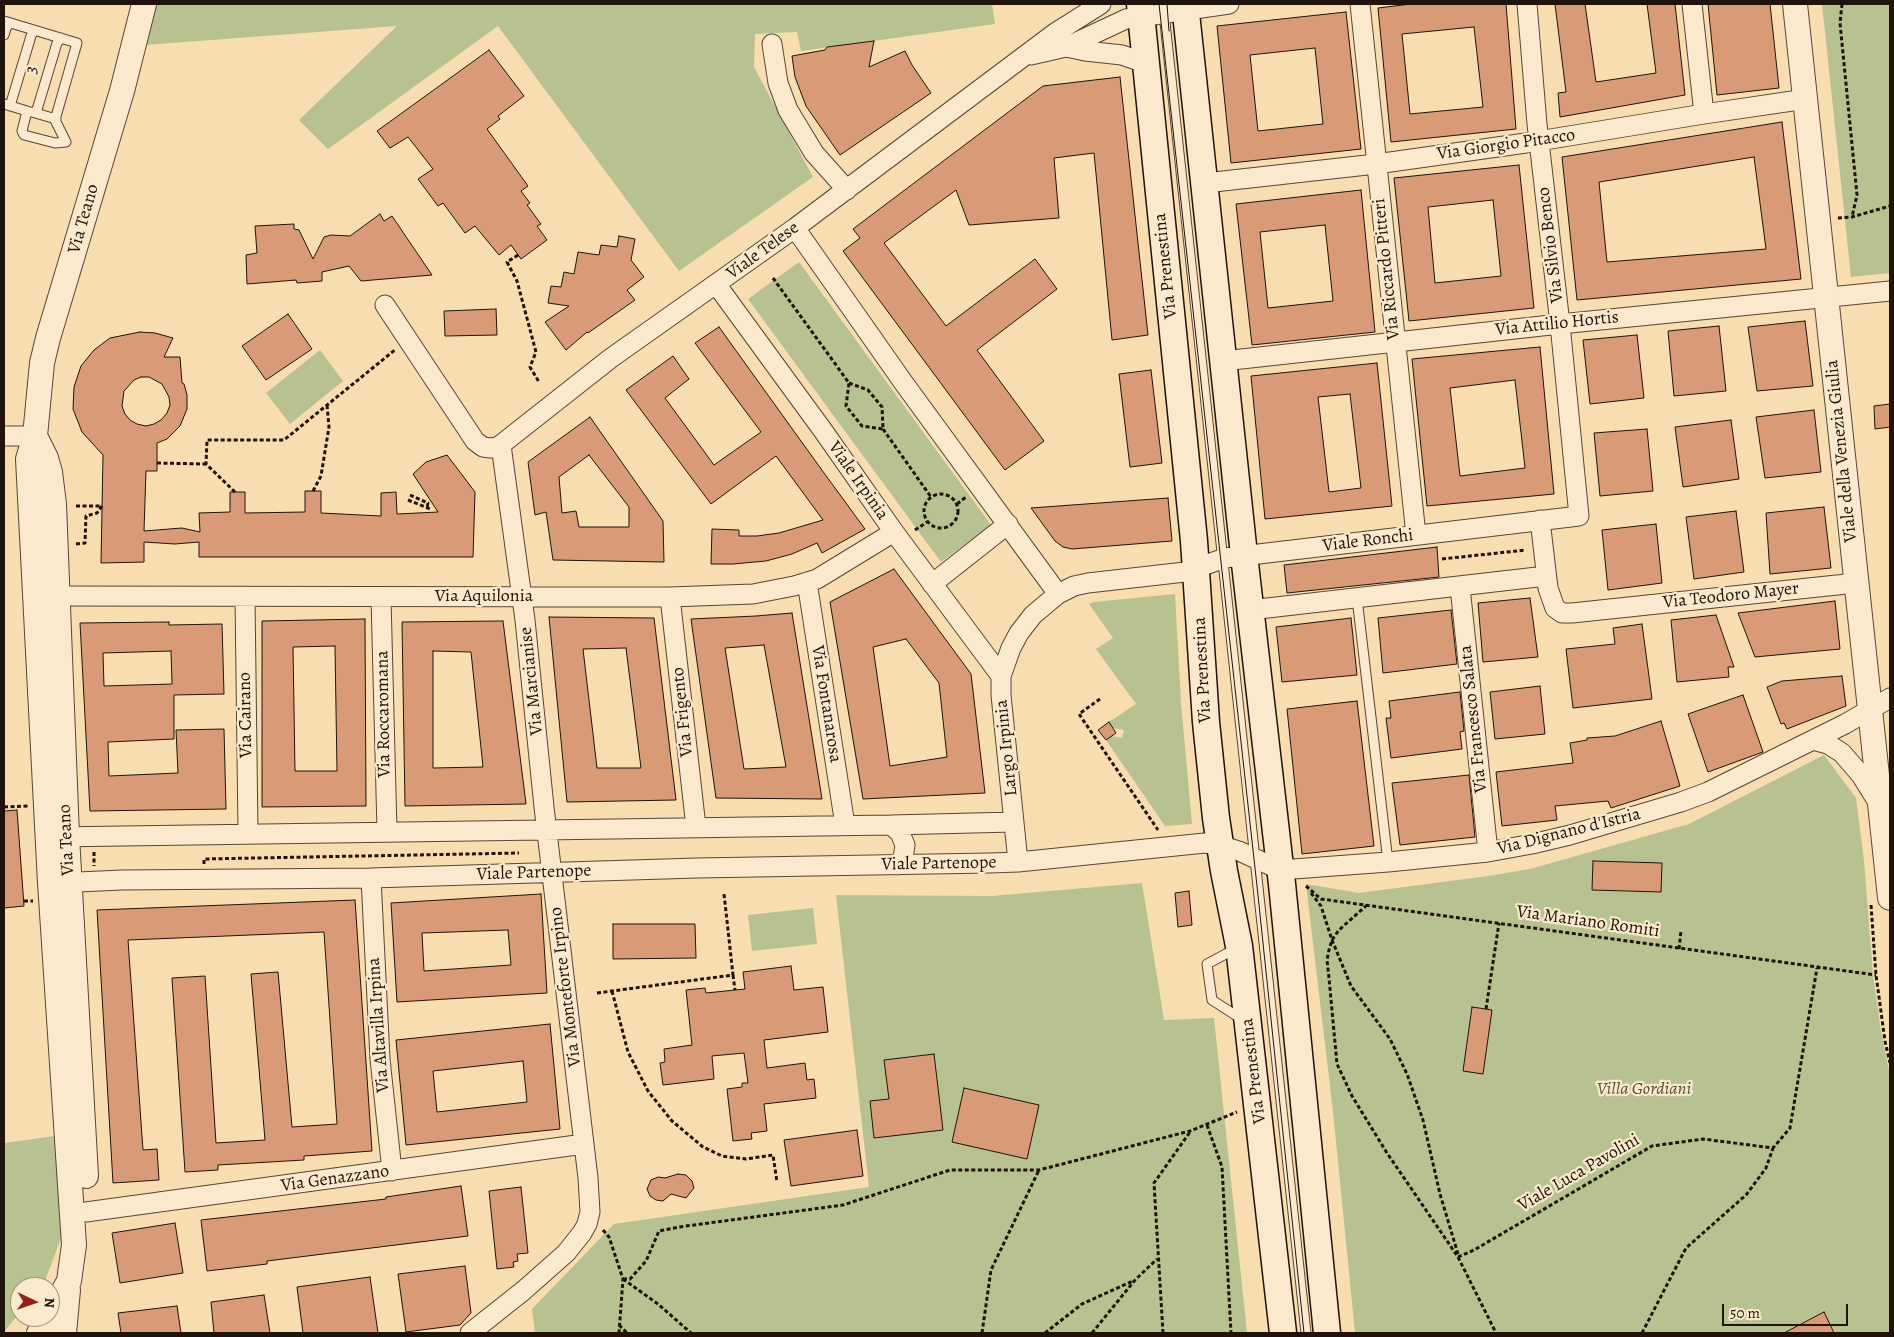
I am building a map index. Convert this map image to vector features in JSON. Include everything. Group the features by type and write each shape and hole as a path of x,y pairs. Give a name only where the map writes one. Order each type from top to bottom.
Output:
{"main road":[{"name":"Via Prenestina","path":"1163,8 1145,63 1197,569 1206,722 1219,845 1239,946 1283,1333"},
{"path":"1163,8 1204,183 1223,360 1234,557 1250,610 1291,876 1327,1333"}],"street":[{"name":"Via Teano","path":"60,1320 69,1281 74,1245 67,998 57,832 28,459 35,436 42,363 48,338 122,91 144,4"},
{"name":"Viale Telese","path":"501,445 611,358 847,190 1055,32 1102,4"},
{"path":"1025,56 1066,47 1126,19 1163,8 1229,4"},
{"name":"Via Riccardo Pitteri","path":"1360,4 1416,535"},
{"name":"Via Silvio Benco","path":"1527,4 1539,141 1579,516"},
{"path":"1692,4 1704,114"},
{"name":"Viale della Venezia Giulia","path":"1795,4 1880,806 1880,897"},
{"path":"772,44 778,83 788,110 814,153 847,190"},
{"path":"1066,47 1122,55 1145,63"},
{"name":"Via Giorgio Pitacco","path":"1204,183 1376,164 1539,141 1806,99"},
{"path":"795,228 903,382 1058,594"},
{"name":"Viale Irpinia","path":"716,284 894,532 1001,676"},
{"name":"Via Attilio Hortis","path":"1223,360 1890,291"},
{"path":"385,305 477,443 483,447 491,448 501,445"},
{"path":"4,436 35,436"},
{"name":"Via Teano","path":"35,436 65,505 58,596 57,832"},
{"name":"Via Marcianise","path":"501,445 522,597 547,830"},
{"path":"30,503 41,495 65,505"},
{"name":"Viale Ronchi","path":"1197,569 1234,557 1579,516"},
{"path":"1250,610 1546,576 1540,520"},
{"path":"932,584 1008,524"},
{"name":"Via Aquilonia","path":"58,596 670,597 767,592 807,582 827,574 894,532"},
{"name":"Largo Irpinia","path":"1018,862 1001,695 1001,676 1011,648 1026,623 1058,594 1074,586 1197,569"},
{"name":"Via Teodoro Mayer","path":"1546,576 1552,603 1558,611 1572,613 1856,583"},
{"name":"Via Fontanarosa","path":"807,582 845,826"},
{"name":"Via Francesco Salata","path":"1460,587 1488,852"},
{"name":"Via Cairano","path":"245,597 248,833"},
{"name":"Via Frigento","path":"670,597 696,827"},
{"name":"Via Roccaromana","path":"381,598 387,831"},
{"name":"Via Dignano d'Istria","path":"1291,876 1388,862 1488,852 1570,835 1681,802 1708,792 1813,740 1890,698"},
{"path":"1813,740 1828,744 1842,753 1861,775 1880,806"},
{"path":"57,832 248,833 547,830 1014,822"},
{"path":"891,825 900,832 905,845 903,858 897,866"},
{"name":"Via Monteforte Irpino","path":"470,1333 523,1291 566,1253 576,1242 587,1224 590,1212 590,1196 547,830"},
{"path":"1018,862 1205,843 1239,851 1291,876"},
{"name":"Viale Partenope","path":"60,883 122,880 371,878 552,871 897,866 1018,862"},
{"name":"Via Altavilla Irpina","path":"371,878 380,1059 392,1171"},
{"name":"Via Teano","path":"67,998 87,1195 86,1212 82,1228 74,1245"},
{"name":"Via Genazzano","path":"86,1212 584,1144"},
{"path":"39,1333 52,1327"}],"lane":[{"path":"1163,8 1234,557 1255,859 1306,1333"},
{"path":"4,35 7,22 34,30 61,38 77,43 56,119 7,105 34,30"},
{"name":"3","path":"56,119 66,142 55,143 22,134 24,121 32,112 57,42 61,38"},
{"path":"1358,598 1388,862"}],"path":[{"path":"1842,4 1840,23 1857,195 1852,217"},
{"path":"1818,223 1846,216 1852,217 1890,206"},
{"path":"518,255 507,262 517,281 536,352 530,368 538,382"},
{"path":"773,278 849,383 868,390 882,408 883,429 931,497"},
{"path":"206,464 207,440 284,440 408,340"},
{"path":"849,383 846,406 862,426 883,429"},
{"path":"313,491 321,476 329,427 327,404"},
{"path":"157,463 206,464 235,492"},
{"path":"957,504 970,493"},
{"path":"942,494 953,499 957,504 958,516 952,525 947,528 936,528 927,522 924,512 927,501 931,497 942,494"},
{"path":"408,500 428,509 428,503 410,495"},
{"path":"65,505 102,506 97,513 86,516 85,543 76,544"},
{"path":"915,530 927,522"},
{"path":"1442,559 1543,548"},
{"path":"1100,699 1079,714 1159,831"},
{"path":"4,807 34,805"},
{"path":"519,844 520,858"},
{"path":"94,849 94,870"},
{"path":"348,851 348,866"},
{"path":"204,867 204,859 520,853"},
{"name":"Via Mariano Romiti","path":"1291,876 1307,886 1321,899 1876,976"},
{"path":"1307,886 1321,906 1332,940 1351,986 1390,1039 1408,1074 1423,1120 1440,1194 1458,1257"},
{"path":"724,894 735,990"},
{"path":"1880,897 1876,976 1885,1041 1890,1062"},
{"path":"1367,905 1348,921 1332,940 1327,960 1336,1057 1340,1071 1352,1096 1387,1153 1458,1257 1496,1333"},
{"path":"1486,1009 1499,923"},
{"path":"1679,949 1681,931"},
{"path":"1642,1333 1686,1248 1746,1195 1766,1168 1773,1148 1790,1128 1817,968"},
{"path":"597,992 733,975"},
{"path":"612,991 628,1052 648,1091 672,1121 703,1147 722,1156 746,1159 773,1155 777,1182"},
{"path":"622,1279 630,1279 635,1275 646,1260 659,1231 843,1205 950,1170 1039,1170 1190,1131 1237,1112"},
{"path":"1208,1125 1222,1167 1230,1333"},
{"path":"1163,1333 1154,1183 1190,1131"},
{"name":"Viale Luca Pavolini","path":"1458,1257 1474,1250 1652,1146 1703,1139 1773,1148"},
{"path":"982,1333 990,1270 1039,1170"},
{"path":"603,1230 608,1237 622,1279 619,1333"},
{"path":"1092,1333 1135,1280 1158,1259"},
{"path":"622,1279 658,1304 691,1333"},
{"path":"1045,1333 1082,1304 1135,1280"},
{"path":"619,1324 627,1333"}],"green space":[{"path":"153,4 992,4 995,24 801,51 797,32 755,34 754,67 813,177 679,271 498,26 328,149 299,120 397,26 145,45"},
{"path":"1822,4 1890,4 1890,273 1851,277"},
{"path":"799,262 991,525 941,562 748,299"},
{"path":"320,350 343,381 290,424 266,393"},
{"path":"1175,594 1181,703 1192,824 1165,826 1106,740 1111,736 1122,738 1124,730 1112,728 1109,722 1136,704 1096,649 1113,638 1089,604"},
{"name":"Villa Gordiani","path":"1824,755 1856,798 1864,861 1873,975 1890,1075 1890,1333 1355,1333 1333,1111 1306,884 1359,893 1530,869 1689,824"},
{"path":"1142,883 1164,1020 1214,1018 1247,1333 535,1333 532,1309 614,1224 869,1187 836,895 992,896"},
{"path":"813,908 817,944 752,951 748,915"},
{"path":"55,1136 61,1238 46,1277 10,1277 10,1324 4,1332 4,1143"}],"building":[{"path":"1411,4 1506,4 1516,129 1391,142 1378,8","holes":["1474,27 1483,107 1410,114 1402,34"]},
{"path":"1555,4 1585,4 1596,82 1656,73 1647,4 1675,4 1685,95 1560,117 1558,93 1566,92"},
{"path":"1708,4 1770,4 1779,88 1717,95"},
{"path":"1346,12 1361,149 1231,163 1217,26","holes":["1315,48 1323,124 1258,131 1250,55"]},
{"path":"874,41 869,67 905,51 931,93 840,155 806,106 795,77 792,56 825,50 827,47"},
{"path":"489,50 524,96 498,116 500,119 487,129 528,186 521,191 530,203 527,205 541,224 537,226 547,240 521,259 511,245 499,255 475,226 465,233 443,203 438,206 418,179 433,169 408,137 390,148 377,131"},
{"path":"1120,77 1148,335 1112,340 1094,153 1054,158 1059,218 969,225 956,190 884,243 946,326 1035,259 1057,289 977,350 1044,441 1005,470 843,251 860,238 853,229 1043,86"},
{"path":"1782,122 1801,279 1577,300 1562,157","holes":["1754,157 1766,249 1607,262 1599,182"]},
{"path":"1519,165 1534,308 1409,321 1394,178","holes":["1493,200 1501,276 1435,283 1428,207"]},
{"path":"1361,190 1375,332 1252,345 1236,204","holes":["1325,225 1333,301 1268,308 1260,232"]},
{"path":"380,214 384,221 392,216 432,275 361,281 349,266 322,272 322,281 297,283 296,280 247,284 246,255 257,253 255,226 294,224 294,229 299,230 313,259 324,237 331,235 350,236"},
{"path":"619,236 635,239 631,260 644,277 627,290 635,300 587,332 566,350 545,322 569,306 548,303 551,286 561,287 564,272 574,274 578,252 599,255 601,245 617,247"},
{"path":"496,309 497,335 445,336 444,311"},
{"path":"288,314 312,349 266,380 242,346"},
{"path":"1805,321 1813,386 1757,391 1748,327"},
{"path":"1719,326 1726,391 1674,396 1668,331"},
{"path":"719,327 865,529 822,553 817,543 792,554 766,561 711,564 712,529 739,530 739,536 757,536 779,533 823,520 776,456 711,504 626,390 673,356 689,379 665,398 714,465 761,432 695,343"},
{"path":"140,332 155,333 173,338 164,357 180,357 182,383 187,395 187,409 180,426 167,439 157,443 157,471 146,471 144,531 182,528 200,532 199,513 230,512 230,492 245,492 245,513 305,512 305,491 321,491 321,513 381,516 381,493 396,492 397,514 438,512 413,474 426,462 447,455 475,492 473,557 199,557 199,542 175,544 144,542 144,562 101,563 103,455 82,432 73,409 74,387 81,366 94,350 110,338","holes":["141,377 149,377 162,384 169,397 170,405 167,413 161,420 146,426 130,420 122,406 124,391 134,380"]},
{"path":"1637,335 1644,398 1590,404 1583,340"},
{"path":"1540,347 1554,494 1427,506 1412,359","holes":["1515,380 1525,468 1460,476 1450,388"]},
{"path":"1377,363 1392,506 1265,519 1251,376","holes":["1350,394 1361,488 1329,492 1318,397"]},
{"path":"1151,370 1162,463 1130,467 1119,374"},
{"path":"1890,404 1890,427 1875,429 1874,406"},
{"path":"1814,410 1821,472 1765,478 1756,417"},
{"path":"590,417 663,521 664,562 553,560 546,512 535,515 528,462","holes":["589,455 629,507 629,527 579,527 576,511 562,513 559,477"]},
{"path":"1731,420 1739,479 1683,487 1675,427"},
{"path":"1647,429 1653,491 1600,496 1594,433"},
{"path":"1168,498 1172,541 1072,549 1063,547 1055,541 1031,508"},
{"path":"1824,507 1831,568 1770,574 1766,513"},
{"path":"1736,511 1744,572 1694,579 1686,517"},
{"path":"1656,524 1662,583 1608,590 1602,530"},
{"path":"1437,547 1439,577 1287,593 1284,565"},
{"path":"894,569 971,674 985,793 863,799 830,602","holes":["906,639 939,683 947,757 890,766 873,647"]},
{"path":"1530,598 1538,657 1483,662 1478,603"},
{"path":"1835,601 1840,649 1755,657 1738,613"},
{"path":"1451,610 1457,664 1383,673 1378,618"},
{"path":"792,613 822,799 716,798 691,619","holes":["764,645 786,767 744,769 725,648"]},
{"path":"1716,615 1734,667 1728,667 1729,677 1677,682 1671,620"},
{"path":"549,617 654,618 676,800 567,802","holes":["626,648 641,768 597,768 583,649"]},
{"path":"1351,618 1357,675 1282,682 1276,627"},
{"path":"365,619 366,806 262,807 262,621","holes":["335,646 337,771 295,771 293,647"]},
{"path":"503,621 526,804 405,806 402,622","holes":["433,651 471,652 483,767 433,768"]},
{"path":"169,622 169,625 222,624 224,694 174,695 174,739 108,742 109,776 178,773 176,730 224,729 226,809 90,811 80,623","holes":["171,651 172,684 104,686 103,653"]},
{"path":"1642,624 1652,699 1573,708 1566,649 1615,644 1613,628"},
{"path":"1842,676 1846,706 1787,729 1784,723 1781,724 1767,687 1782,681"},
{"path":"1540,686 1545,734 1495,739 1490,692"},
{"path":"1460,692 1464,731 1460,732 1462,749 1391,758 1386,718 1391,718 1389,701"},
{"path":"1743,695 1763,752 1708,772 1688,714"},
{"path":"1357,701 1374,846 1302,854 1287,709"},
{"path":"1661,721 1680,786 1611,808 1608,801 1555,806 1557,820 1502,826 1496,772 1573,763 1570,743 1587,740 1587,738 1615,736"},
{"path":"1109,722 1116,733 1106,740 1098,730"},
{"path":"1469,775 1475,837 1400,845 1392,783"},
{"path":"17,810 24,906 4,908 4,811"},
{"path":"1593,861 1662,863 1661,892 1592,890"},
{"path":"1189,891 1192,925 1178,927 1175,893"},
{"path":"541,894 547,993 397,1002 391,903","holes":["508,930 511,965 424,971 422,933"]},
{"path":"355,900 372,1151 304,1156 304,1160 218,1165 218,1170 185,1172 172,978 205,976 216,1143 265,1140 251,974 278,972 292,1127 337,1124 324,932 128,940 143,1150 157,1149 159,1180 113,1183 97,910"},
{"path":"613,924 695,924 696,958 613,959"},
{"path":"791,966 794,990 823,987 828,1032 764,1040 767,1068 805,1063 807,1080 814,1079 816,1098 764,1104 767,1131 751,1133 752,1139 733,1141 727,1089 742,1087 742,1083 748,1083 744,1053 712,1056 714,1079 663,1085 660,1063 665,1062 664,1049 692,1045 686,990 705,988 706,993 745,989 743,972"},
{"path":"1472,1007 1492,1010 1483,1074 1463,1071"},
{"path":"550,1024 560,1129 406,1145 396,1040","holes":["523,1061 527,1102 437,1112 433,1071"]},
{"path":"934,1054 943,1130 874,1138 870,1101 889,1099 884,1060"},
{"path":"964,1088 1039,1105 1027,1159 952,1142"},
{"path":"857,1130 863,1176 791,1186 784,1140"},
{"path":"678,1174 686,1175 692,1181 694,1188 686,1198 671,1194 663,1201 656,1200 650,1196 647,1189 651,1180"},
{"path":"461,1186 468,1236 267,1261 267,1264 207,1271 201,1220 386,1199 386,1197"},
{"path":"521,1187 528,1253 517,1254 518,1261 513,1262 514,1267 497,1269 489,1191"},
{"path":"175,1223 183,1273 120,1283 112,1233"},
{"path":"465,1266 471,1313 460,1325 406,1332 398,1274"},
{"path":"370,1277 378,1333 303,1333 297,1287"},
{"path":"264,1295 270,1333 214,1333 211,1302"},
{"path":"177,1306 181,1333 121,1333 118,1313"},
{"path":"1824,1312 1834,1333 1784,1333"}],"tram line":[{"path":"1159,4 1257,886 1304,1333"},
{"path":"1167,4 1169,31"}]}
